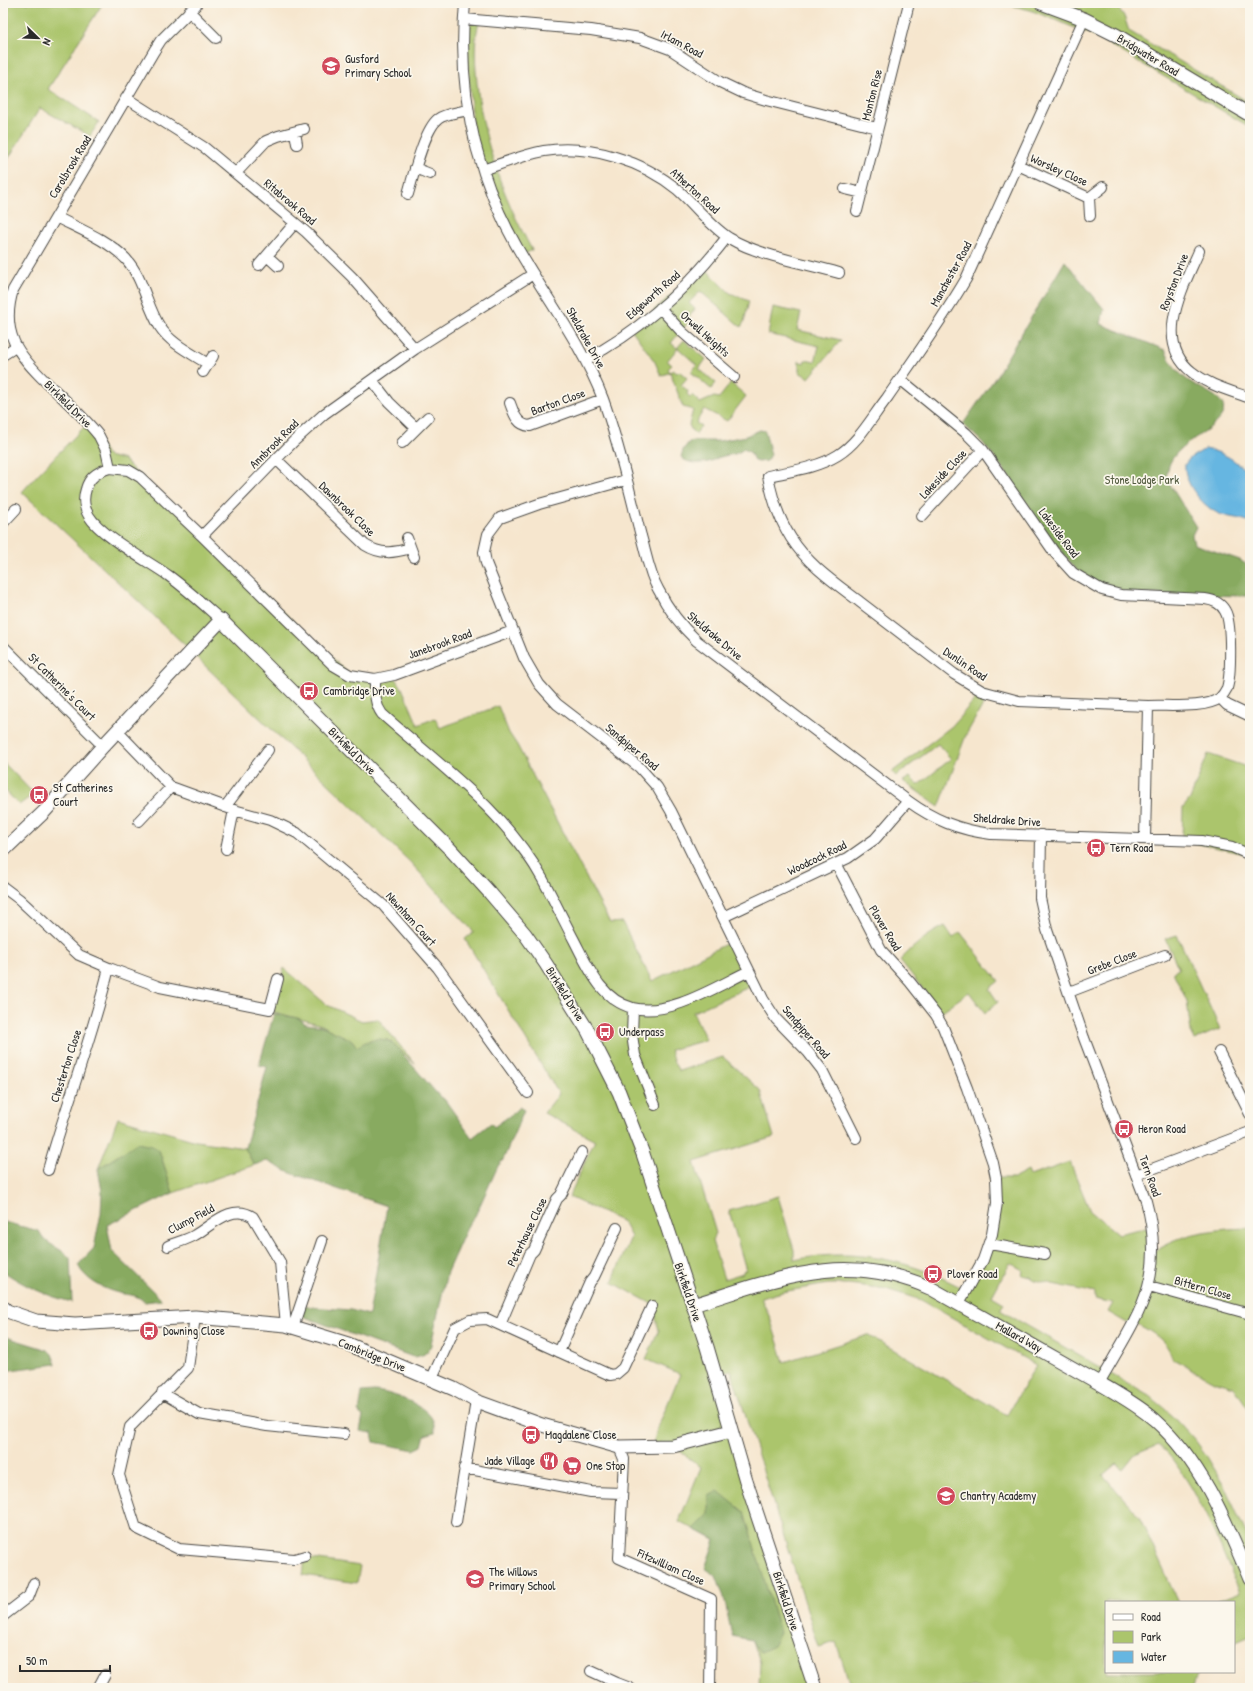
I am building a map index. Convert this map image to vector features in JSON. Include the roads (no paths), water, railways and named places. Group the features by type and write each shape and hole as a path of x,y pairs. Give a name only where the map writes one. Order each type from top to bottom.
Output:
{"street":[{"name":"Sheldrake Drive","path":"465,3 462,51 467,110 491,194 504,222 585,360 603,399 652,576 662,598 676,620 697,641 908,801 935,819 962,829 991,834 1213,842 1232,847 1250,855"},
{"name":"Monton Rise","path":"857,211 909,3"},
{"name":"Bridgwater Road","path":"1041,3 1084,19 1133,45 1250,115"},
{"name":"Carolbrook Road","path":"14,348 8,334 6,323 6,312 13,290 157,45 193,8 216,38"},
{"name":"Irlam Road","path":"464,19 591,30 640,38 670,49 720,82 742,93 877,128"},
{"name":"Manchester Road","path":"768,476 817,465 832,459 845,450 861,433 900,379 966,279 1084,19"},
{"name":"Ritabrook Road","path":"126,98 195,140 236,173 324,249 352,277 415,349"},
{"path":"408,194 415,168 427,137 436,122 446,115 467,110"},
{"path":"236,173 266,140 300,130 297,144"},
{"name":"Atherton Road","path":"483,170 525,155 555,150 587,152 612,157 646,170 670,184 727,237 762,252 839,273"},
{"name":"Worsley Close","path":"1018,165 1089,198"},
{"path":"415,168 430,174"},
{"name":"Worsley Close","path":"1089,198 1103,187"},
{"path":"845,189 862,193"},
{"name":"Worsley Close","path":"1089,198 1090,216"},
{"path":"56,217 97,238 119,252 140,279 163,331 179,346 208,364"},
{"path":"259,265 295,224"},
{"name":"Edgeworth Road","path":"585,360 623,336 660,308 689,281 727,237"},
{"name":"Royston Drive","path":"1199,251 1173,315 1173,332 1178,353 1186,366 1196,375 1250,398"},
{"path":"267,256 278,266"},
{"name":"Annbrook Road","path":"202,536 276,459 324,414 415,349 534,274"},
{"name":"Orwell Heights","path":"660,308 681,331 734,377"},
{"path":"3,355 14,348"},
{"name":"Birkfield Drive","path":"14,348 26,363 99,436 106,450 110,468 97,473 86,488 84,505 89,516 108,535 192,594 450,849 514,920 546,964 588,1031 619,1092 643,1154 707,1347 731,1431 815,1688"},
{"name":"Lakeside Road","path":"900,379 966,433 983,450 1059,559 1082,578 1102,590 1121,596 1205,599 1213,600 1223,607 1230,625 1229,676 1226,689 1220,698"},
{"path":"372,380 390,402 416,428"},
{"name":"Barton Close","path":"510,403 518,421 524,425 530,426 603,399"},
{"path":"402,443 428,417"},
{"name":"Lakeside Close","path":"922,516 983,450"},
{"name":"Dawnbrook Close","path":"276,459 366,545 377,551 387,553 412,553 407,538"},
{"path":"110,468 128,470 140,477 333,665 350,674 375,679 375,698 378,709 382,714 473,793 502,823 524,850 541,877 594,978 612,997 633,1008 655,1010 673,1006 749,971"},
{"name":"Dunlin Road","path":"768,476 773,500 783,524 795,545 807,558 834,582 968,684 989,694 1028,703 1148,706"},
{"name":"Sandpiper Road","path":"626,480 538,504 504,516 494,524 488,534 485,542 485,557 528,667 544,690 557,704 639,767 657,787 749,971 772,1013 789,1034 808,1052 822,1070 856,1138"},
{"path":"3,523 16,509"},
{"path":"3,851 44,812 220,620"},
{"name":"Janebrook Road","path":"375,679 394,675 513,631"},
{"name":"St Catherine's Court","path":"3,646 103,746"},
{"path":"1145,839 1148,706 1202,705 1211,703 1220,698 1227,705 1250,716"},
{"name":"Newnham Court","path":"117,731 171,787 230,808 270,820 297,833 383,905 438,968 528,1093"},
{"path":"226,849 230,808 268,750"},
{"path":"139,821 171,787"},
{"name":"Woodcock Road","path":"722,917 836,865 859,852 875,839 908,801"},
{"name":"Tern Road","path":"1041,836 1040,879 1043,915 1051,944 1136,1175 1148,1211 1153,1233 1153,1261 1149,1286 1137,1317 1099,1383"},
{"name":"Plover Road","path":"836,865 881,950 910,982 936,1015 950,1043 990,1154 995,1173 996,1185 996,1215 990,1244 983,1260 959,1303"},
{"path":"3,887 19,898 79,955 109,968 160,986 270,1009 278,979"},
{"name":"Grebe Close","path":"1069,992 1165,955"},
{"name":"Chesterton Close","path":"48,1170 67,1103 101,999 109,968"},
{"path":"633,1008 632,1035 635,1055 655,1105"},
{"path":"1219,1052 1250,1114"},
{"path":"1136,1175 1250,1132"},
{"name":"Peterhouse Close","path":"500,1325 530,1254 534,1250 557,1199 561,1195 582,1152"},
{"name":"Clump Field","path":"168,1246 193,1236 222,1217 236,1213 247,1213 253,1217 280,1262 290,1326"},
{"path":"559,1352 590,1282 594,1277 617,1228"},
{"path":"290,1326 322,1241"},
{"path":"990,1244 1045,1254"},
{"name":"Mallard Way","path":"693,1305 781,1278 816,1270 834,1269 869,1271 903,1278 932,1289 1099,1383 1126,1399 1154,1419 1178,1442 1189,1456 1247,1563 1250,1579"},
{"name":"Bittern Close","path":"1149,1286 1250,1314"},
{"path":"431,1380 456,1328 470,1320 487,1319 610,1375 616,1374 623,1368 652,1306"},
{"name":"Cambridge Drive","path":"3,1307 36,1321 75,1324 195,1317 290,1326 348,1344 431,1380 454,1388 476,1401 542,1425 619,1447 673,1446 731,1431"},
{"path":"195,1317 188,1368 130,1427 119,1475 136,1528 179,1549 294,1558 305,1556"},
{"path":"162,1393 199,1414 267,1426 344,1434"},
{"path":"456,1522 476,1401"},
{"name":"Fitzwilliam Close","path":"619,1447 624,1459 619,1558 711,1599 710,1688"},
{"path":"464,1468 591,1492 622,1493"},
{"path":"3,1616 29,1596 34,1583"},
{"path":"591,1671 616,1685 630,1688"},
{"path":"98,1688 105,1675"}],"water":[{"path":"1205,449 1218,452 1230,458 1250,475 1250,522 1215,512 1202,501 1191,487 1187,479 1185,464 1190,458"}],"place":[{"name":"Gusford Primary School","path":"331,66"},
{"name":"Cambridge Drive","path":"309,691"},
{"name":"St Catherines Court","path":"39,795"},
{"name":"Tern Road","path":"1096,848"},
{"name":"Underpass","path":"605,1032"},
{"name":"Heron Road","path":"1124,1129"},
{"name":"Plover Road","path":"933,1274"},
{"name":"Downing Close","path":"149,1331"},
{"name":"Magdalene Close","path":"531,1435"},
{"name":"Jade Village","path":"549,1461"},
{"name":"One Stop","path":"572,1466"},
{"name":"Chantry Academy","path":"946,1496"},
{"name":"The Willows Primary School","path":"475,1579"}],"park label":[{"name":"Stone Lodge Park","path":"1142,480"}]}
